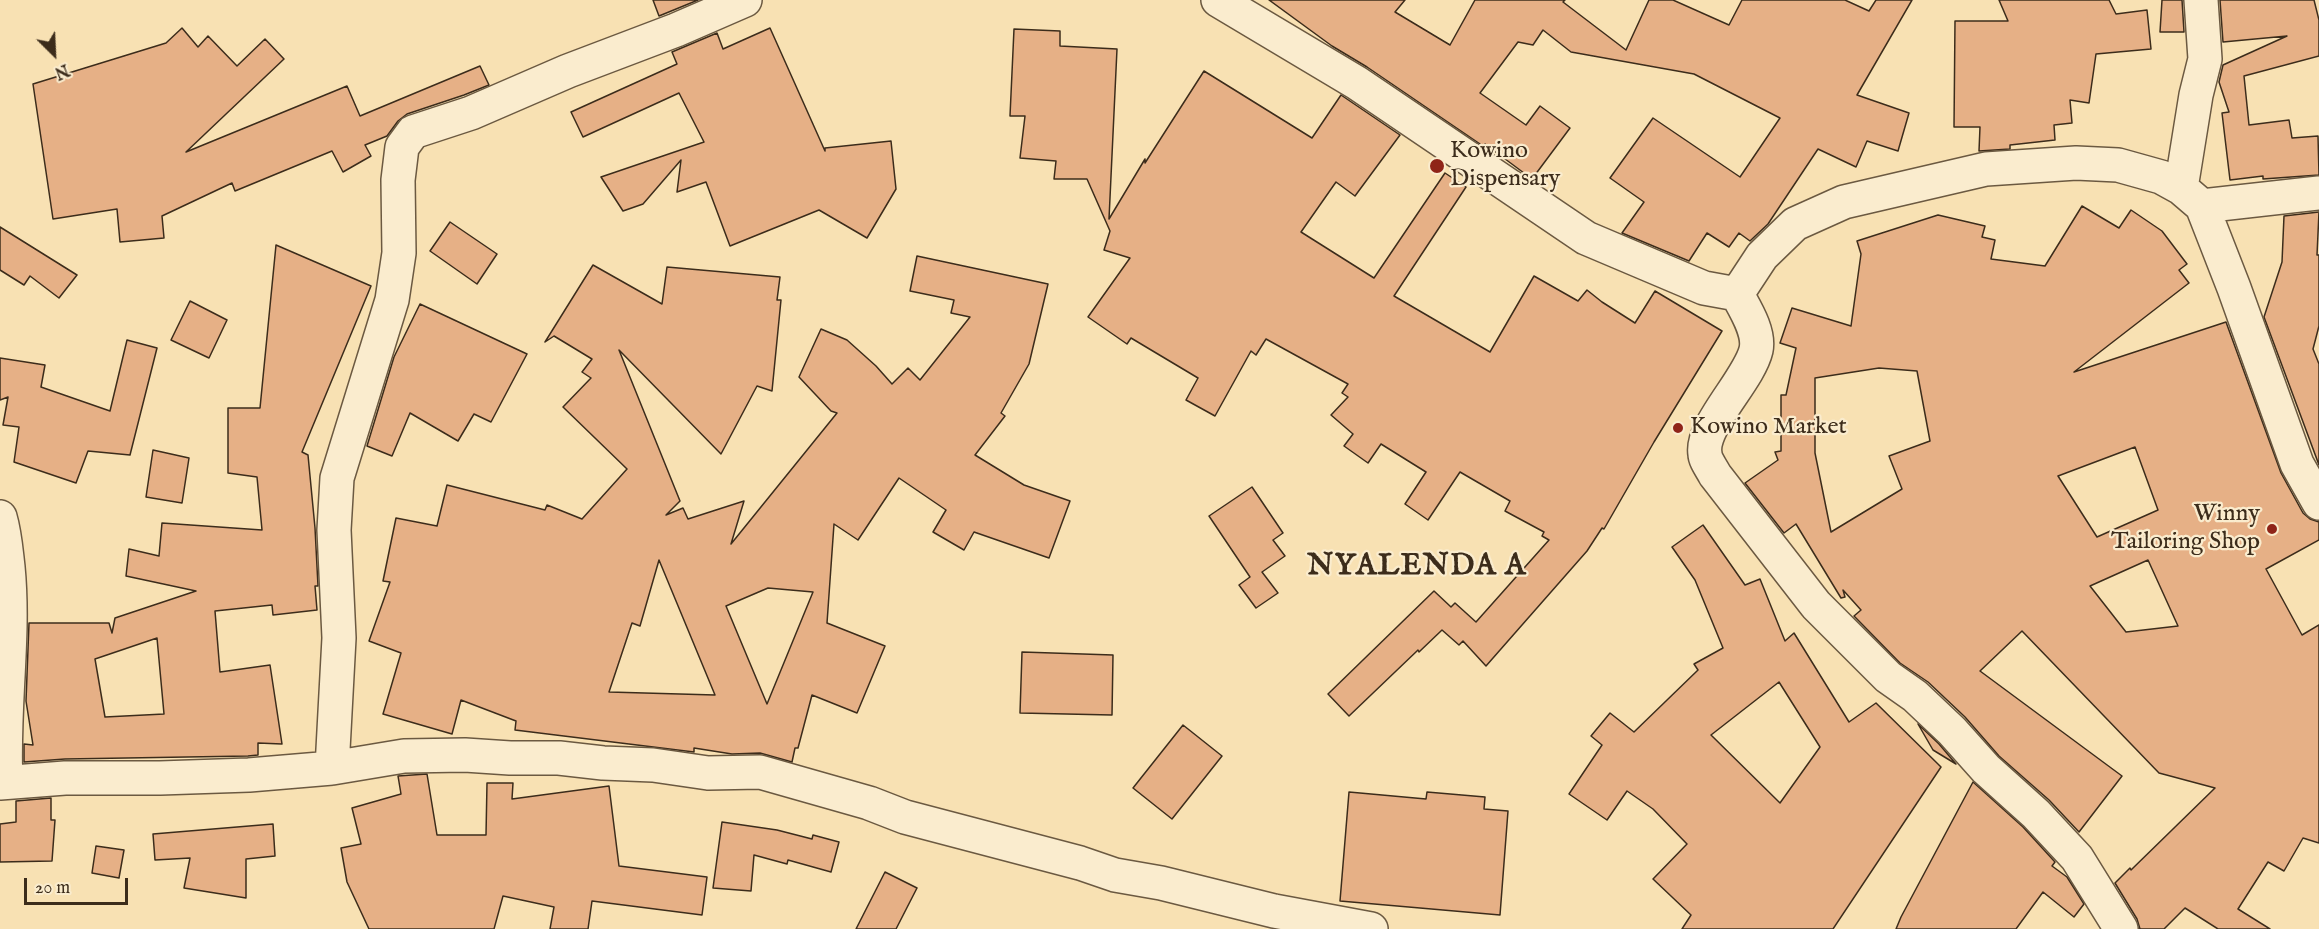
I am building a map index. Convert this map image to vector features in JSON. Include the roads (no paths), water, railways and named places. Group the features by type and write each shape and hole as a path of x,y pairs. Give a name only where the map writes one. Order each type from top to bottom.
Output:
{"street":[{"path":"332,768 339,638 334,530 337,478 392,300 399,253 398,180 402,147 413,132 471,113 557,75 676,30 745,0"},
{"path":"1218,0 1247,9 1586,238 1704,288 1737,294"},
{"path":"2201,0 2205,59 2196,95 2192,197 2234,288 2297,464 2319,503"},
{"path":"1737,294 1761,256 1795,224 1844,202 1986,169 2076,163 2118,165 2161,177 2192,197 2319,193"},
{"path":"1737,294 1752,321 1756,349 1746,371 1709,431 1704,454 1715,475 1816,605 1888,677 1915,696 1952,731 1986,770 2036,814 2077,858 2121,929"},
{"path":"0,517 6,543 10,591 3,783 65,778 249,775 332,768 404,756 465,755 560,758 653,765 708,773 760,772 869,803 905,817 1080,863 1115,875 1161,883 1274,911 1371,929"}],"place":[{"name":"Kowino Dispensary","path":"1437,166"},
{"name":"Kowino Market","path":"1678,428"},
{"name":"Winny Tailoring Shop","path":"2272,529"}],"district":[{"name":"NYALENDA A","path":"1417,568"}]}
